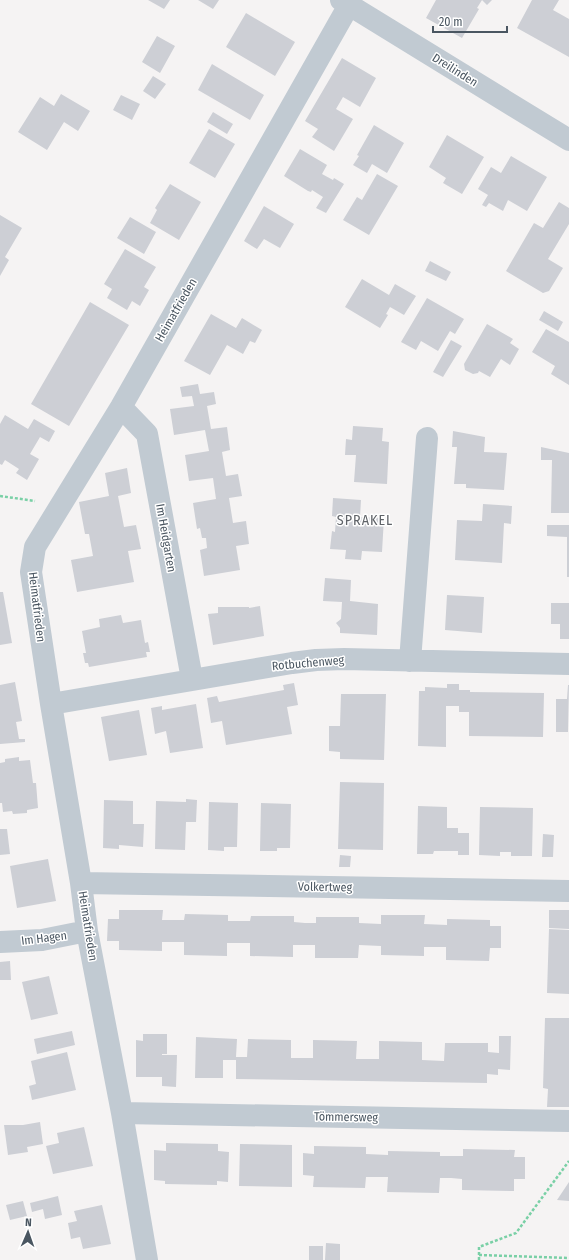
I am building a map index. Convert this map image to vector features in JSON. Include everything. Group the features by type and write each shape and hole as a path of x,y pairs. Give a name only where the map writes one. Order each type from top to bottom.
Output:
{"street":[{"name":"Dreilinden","path":"345,2 569,140"},
{"name":"Heimatfrieden","path":"148,1260 122,1113 87,931 81,883 51,704 31,572 35,547 121,407 345,2"},
{"name":"Im Heidgarten","path":"121,407 147,434 192,679"},
{"path":"410,661 427,438"},
{"name":"Rotbuchenweg","path":"51,704 192,679 316,660 569,664"},
{"name":"Volkertweg","path":"81,883 569,891"},
{"name":"Im Hagen","path":"0,942 42,940 87,931"},
{"name":"Tömmersweg","path":"122,1113 569,1121"}],"path":[{"path":"0,496 61,505"},
{"path":"479,1260 479,1247 516,1233 569,1161"},
{"path":"479,1255 569,1258"}],"building":[{"path":"148,0 170,0 164,9"},
{"path":"198,0 219,0 213,9"},
{"path":"436,0 482,0 477,8 479,9 462,38 426,18"},
{"path":"482,0 492,0 487,5"},
{"path":"532,0 559,0 553,10 569,19 569,57 517,28"},
{"path":"246,13 295,42 275,76 226,47"},
{"path":"157,36 175,46 160,73 142,62"},
{"path":"342,58 376,78 360,107 343,97 336,109 353,119 334,151 312,137 318,129 305,121"},
{"path":"212,64 264,95 250,120 198,90"},
{"path":"153,76 166,84 155,99 143,91"},
{"path":"61,94 90,111 78,131 64,122 47,150 18,132 40,97 54,106"},
{"path":"121,95 140,104 132,120 113,110"},
{"path":"213,112 233,124 227,134 207,122"},
{"path":"374,125 404,143 387,173 372,164 367,173 353,165"},
{"path":"209,129 235,144 215,178 189,163"},
{"path":"447,135 484,157 462,194 443,183 446,178 429,167"},
{"path":"300,149 327,165 322,174 333,180 334,178 344,184 326,213 316,208 323,197 312,190 311,192 308,191 284,176"},
{"path":"511,156 547,177 527,211 508,200 503,211 489,203 486,207 482,205 488,195 478,189 491,167 501,173"},
{"path":"377,174 398,186 369,235 343,220 357,197 362,200"},
{"path":"170,184 201,202 179,240 150,223 157,210 155,208"},
{"path":"559,202 569,208 569,224 548,259 563,268 549,291 543,293 506,271 534,223 543,228"},
{"path":"264,206 294,224 280,248 264,239 257,249 244,241"},
{"path":"0,215 22,228 5,257 9,260 0,276"},
{"path":"130,217 156,232 144,254 117,238"},
{"path":"125,249 156,267 144,287 149,290 140,306 132,301 127,310 107,298 112,289 104,284"},
{"path":"430,261 451,272 446,281 425,271"},
{"path":"362,279 389,295 395,284 416,296 404,315 390,307 386,314 388,315 380,328 345,307"},
{"path":"427,298 464,319 455,334 450,331 438,351 421,341 416,350 401,342"},
{"path":"90,302 129,325 69,426 31,404"},
{"path":"544,311 563,322 558,331 539,320"},
{"path":"211,314 236,328 242,318 262,330 255,343 250,341 243,354 227,345 210,375 184,361"},
{"path":"487,324 513,339 510,343 519,349 510,365 501,359 490,377 479,371 478,373 473,374 465,370 464,364"},
{"path":"546,329 569,342 569,385 551,374 555,366 532,352"},
{"path":"451,340 462,346 443,377 433,372"},
{"path":"198,384 200,394 214,392 216,404 207,406 211,429 227,427 230,450 222,452 226,476 238,474 242,496 229,498 233,523 246,521 249,544 236,546 240,570 204,576 200,550 207,548 206,538 202,538 200,528 197,529 193,503 216,499 213,478 189,481 185,455 209,451 205,430 174,435 170,409 194,406 192,396 182,397 180,387"},
{"path":"5,415 28,429 34,419 55,431 49,442 40,437 30,454 39,459 27,480 16,473 19,469 5,460 2,465 0,464 0,424"},
{"path":"353,426 383,428 382,441 389,442 387,484 354,482 356,455 345,455 346,439 352,440"},
{"path":"453,431 485,437 484,452 507,453 504,490 466,488 466,484 454,484 457,447 452,447"},
{"path":"541,447 569,453 569,513 551,513 552,460 541,460"},
{"path":"127,468 131,493 118,496 124,527 136,525 141,549 128,551 134,582 77,592 71,560 93,556 89,534 85,534 79,502 109,496 105,473"},
{"path":"333,498 361,500 360,517 384,518 382,552 362,551 361,560 345,559 346,550 330,549 332,531 335,532 336,517 332,516"},
{"path":"483,504 512,506 511,524 504,523 502,563 455,560 457,520 482,521"},
{"path":"547,525 569,525 569,577 567,577 567,537 547,536"},
{"path":"325,578 351,580 350,601 378,604 377,635 340,633 340,628 336,623 341,619 342,602 323,601"},
{"path":"0,592 3,592 12,643 0,645"},
{"path":"447,595 484,597 482,633 445,630"},
{"path":"551,603 569,603 569,639 560,639 560,624 551,624"},
{"path":"260,606 264,636 213,645 208,614 218,613 218,607 249,608"},
{"path":"121,615 123,623 141,620 145,643 148,642 150,652 146,652 147,657 89,667 88,663 85,663 83,653 86,653 82,631 100,627 99,619"},
{"path":"15,682 22,721 16,722 19,739 25,739 25,742 0,744 0,685"},
{"path":"294,683 298,705 287,707 292,734 226,745 222,721 211,723 207,698 217,696 219,702 284,690 283,685"},
{"path":"447,684 459,684 459,690 470,690 470,692 544,693 543,737 469,736 469,712 459,712 459,706 446,706 446,747 418,746 419,691 425,691 425,687 447,688"},
{"path":"568,685 568,732 556,732 556,699 567,699"},
{"path":"341,694 386,694 384,760 340,759 340,752 329,751 329,726 340,726"},
{"path":"196,704 203,748 170,753 166,731 155,734 151,708 162,706 162,710"},
{"path":"139,710 147,755 109,761 101,717"},
{"path":"19,757 19,761 30,760 33,783 36,783 38,808 27,810 27,813 13,814 12,811 3,812 2,803 0,803 0,763 5,762 5,759"},
{"path":"340,782 384,783 383,850 338,849"},
{"path":"186,799 197,800 196,822 186,822 185,850 155,849 156,801 186,802"},
{"path":"104,800 133,801 133,824 144,824 143,847 119,845 119,849 103,848"},
{"path":"209,802 238,803 237,847 224,847 224,851 208,850"},
{"path":"261,803 291,804 290,848 277,848 277,851 260,851"},
{"path":"418,806 447,807 447,828 458,828 458,833 469,833 469,855 458,855 458,851 434,851 433,854 417,854"},
{"path":"480,807 533,808 532,856 511,856 511,852 500,852 500,856 479,855"},
{"path":"0,829 7,829 10,854 0,855"},
{"path":"543,834 554,835 553,857 542,857"},
{"path":"340,855 351,856 350,867 339,867"},
{"path":"48,859 56,901 17,908 10,866"},
{"path":"119,910 163,910 162,920 184,920 185,914 228,915 228,921 250,921 251,916 294,916 294,922 305,923 316,923 316,917 359,917 359,923 381,924 381,915 425,915 424,924 447,925 447,919 490,920 490,926 501,926 501,948 490,948 489,961 446,960 446,947 424,947 424,956 381,955 381,946 359,945 358,958 315,958 315,945 293,945 293,957 250,956 250,943 227,943 227,956 184,955 184,942 162,942 162,951 119,950 119,941 107,941 108,919 119,919"},
{"path":"549,910 569,910 569,929 549,928"},
{"path":"549,929 569,930 569,994 547,993"},
{"path":"10,961 11,980 0,980 0,962"},
{"path":"49,976 58,1014 31,1020 22,982"},
{"path":"545,1018 569,1018 569,1107 547,1107 548,1089 543,1088"},
{"path":"72,1031 75,1045 37,1054 34,1039"},
{"path":"143,1034 167,1034 167,1054 162,1055 177,1055 176,1087 162,1086 162,1077 136,1077 136,1040 143,1041"},
{"path":"499,1036 511,1036 510,1070 498,1069 498,1075 487,1074 487,1083 236,1079 236,1060 223,1060 223,1078 195,1078 196,1037 237,1039 236,1057 247,1057 248,1039 291,1040 291,1058 313,1058 313,1040 357,1041 356,1059 379,1059 379,1041 422,1042 422,1060 444,1061 445,1043 488,1043 488,1052 499,1053"},
{"path":"67,1052 76,1090 32,1100 29,1086 36,1084 31,1061"},
{"path":"40,1122 43,1144 27,1147 28,1152 8,1155 4,1125 23,1125"},
{"path":"84,1127 93,1166 53,1174 46,1146 59,1143 57,1133"},
{"path":"166,1143 218,1144 218,1151 229,1152 228,1182 217,1181 217,1185 165,1184 165,1181 154,1180 154,1150 166,1151"},
{"path":"240,1144 292,1145 292,1187 239,1186"},
{"path":"314,1146 366,1147 366,1154 388,1155 388,1151 440,1152 440,1156 463,1156 463,1149 515,1150 514,1157 525,1157 525,1179 514,1179 514,1191 462,1190 462,1179 451,1178 440,1178 439,1193 387,1192 388,1177 366,1177 365,1188 313,1187 314,1176 303,1175 303,1153 314,1154"},
{"path":"569,1182 569,1201 557,1200"},
{"path":"58,1196 62,1215 45,1219 43,1209 32,1212 30,1203"},
{"path":"23,1201 27,1216 10,1220 6,1205"},
{"path":"102,1205 111,1244 83,1249 80,1237 71,1239 68,1223 77,1221 74,1211"},
{"path":"326,1243 340,1244 340,1260 325,1260"},
{"path":"309,1246 323,1246 323,1260 309,1260"}],"district":[{"name":"SPRAKEL","path":"365,520"}]}
